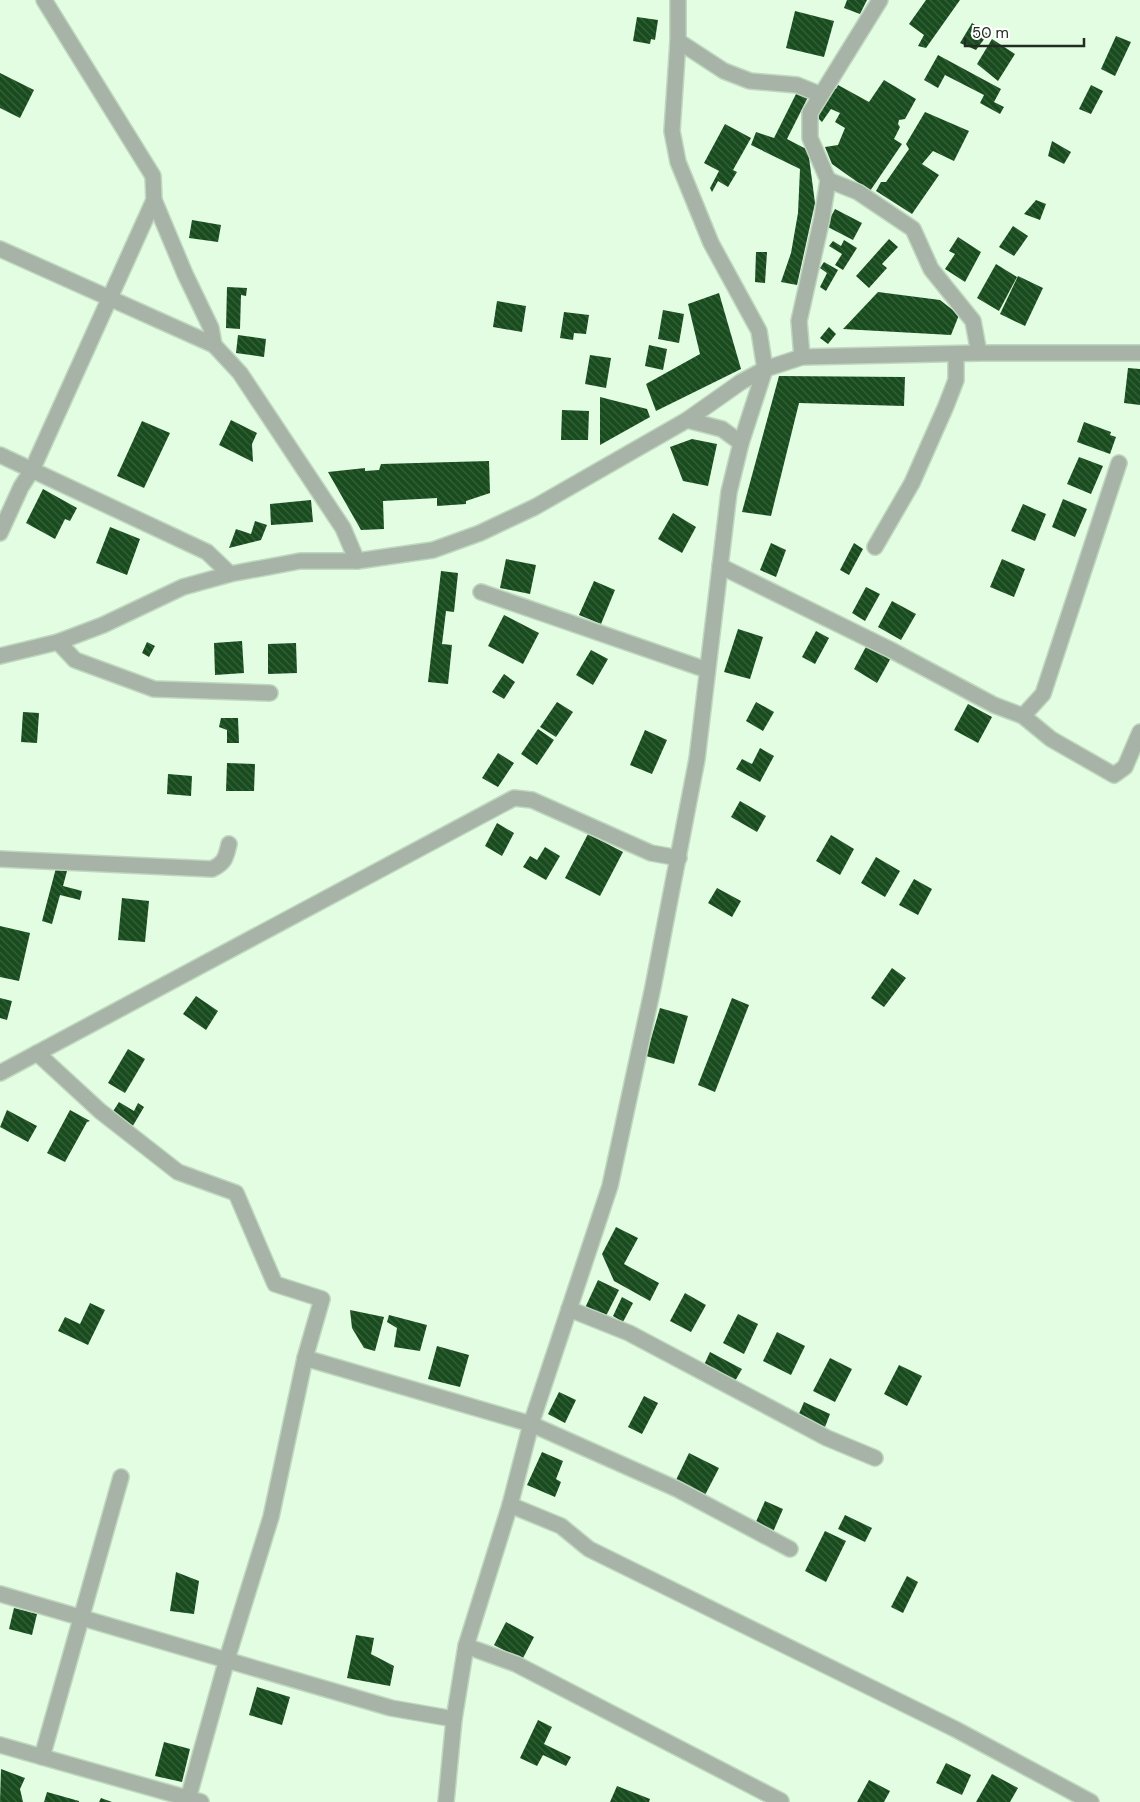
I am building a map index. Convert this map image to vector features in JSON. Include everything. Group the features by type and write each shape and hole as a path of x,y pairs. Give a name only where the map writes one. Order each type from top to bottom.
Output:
{"street":[{"path":"44,0 153,176 154,200 184,274 211,328 214,346"},
{"path":"446,1802 454,1720 466,1646 510,1505 531,1424 610,1186 679,858 696,759 729,492 741,443 765,369 759,331 711,243 678,162 672,131 678,41 678,0"},
{"path":"802,358 799,320 822,218 828,180 810,138 810,113 819,94 880,0"},
{"path":"678,41 724,71 750,81 797,85 819,94"},
{"path":"828,180 858,192 913,230 932,269 973,321 979,353"},
{"path":"0,533 21,487 32,470 154,200"},
{"path":"0,249 214,346 240,373 343,528 357,561"},
{"path":"0,656 58,642 103,625 183,587 230,574 300,561 357,561 433,550 480,532 535,507 687,420 741,382 765,369 802,358 979,353 1140,353"},
{"path":"875,547 912,483 946,406 956,380 956,354"},
{"path":"687,420 716,427 741,443"},
{"path":"0,455 206,552 230,574"},
{"path":"1023,716 1043,694 1119,463"},
{"path":"720,566 891,650 994,705 1023,716 1051,739 1114,775 1125,767 1140,732"},
{"path":"481,592 707,670"},
{"path":"58,642 75,660 154,689 270,693"},
{"path":"0,1073 514,798 532,800 651,853 679,858"},
{"path":"0,859 212,869 221,865 226,858 230,844"},
{"path":"0,1745 195,1800 227,1659 271,1517 305,1358 322,1299 275,1284 236,1192 178,1172 100,1111 37,1053"},
{"path":"569,1309 629,1333 827,1438 875,1458"},
{"path":"305,1358 531,1424 676,1489 790,1549"},
{"path":"42,1757 121,1477"},
{"path":"510,1505 561,1526 589,1549 946,1725 1091,1802"},
{"path":"0,1594 391,1708 454,1720"},
{"path":"466,1646 516,1664 781,1801"}],"building":[{"path":"847,0 867,0 860,14 844,8"},
{"path":"926,0 960,0 926,48 918,46 924,35 909,24"},
{"path":"795,11 834,21 824,57 786,48"},
{"path":"637,17 658,20 655,40 651,39 650,44 633,41"},
{"path":"972,23 988,34 976,50 960,43"},
{"path":"1116,36 1131,42 1115,76 1101,69"},
{"path":"992,39 1015,54 998,81 977,64"},
{"path":"938,55 1001,89 994,102 1004,107 1000,114 980,103 984,95 945,75 938,88 924,80"},
{"path":"0,73 34,90 20,118 0,108"},
{"path":"884,80 916,99 905,119 899,120 898,124 900,127 894,139 902,144 870,191 832,164 825,147 838,145 845,128 835,122 840,113 831,109 822,122 817,117 831,87 836,89 838,85 869,102"},
{"path":"1091,85 1103,91 1091,114 1079,109"},
{"path":"797,92 808,97 787,139 808,150 815,203 797,285 781,282 791,253 798,213 800,169 751,145 756,132 774,138"},
{"path":"925,112 969,131 954,161 933,151 922,164 939,175 912,214 876,191 881,182 886,182 909,149 906,144"},
{"path":"725,124 751,138 733,170 737,172 728,187 718,181 712,192 710,188 719,171 704,163"},
{"path":"1052,141 1071,152 1064,164 1048,156"},
{"path":"1036,200 1046,204 1040,220 1024,214"},
{"path":"835,209 862,223 853,240 826,226"},
{"path":"192,220 221,225 218,242 189,238"},
{"path":"1013,226 1028,236 1014,256 999,247"},
{"path":"958,237 981,252 965,282 945,269 955,254 949,251"},
{"path":"889,239 898,247 882,264 887,268 869,288 856,276"},
{"path":"844,240 857,248 843,270 835,265 842,254 829,246 833,241 841,246"},
{"path":"756,252 767,252 765,283 755,282"},
{"path":"824,262 838,270 826,291 820,287 827,273 820,268"},
{"path":"996,264 1017,277 999,311 977,298"},
{"path":"1018,276 1043,288 1025,326 1000,314"},
{"path":"227,287 247,288 246,296 241,295 240,329 226,328"},
{"path":"878,292 940,300 959,315 951,335 843,329"},
{"path":"719,293 741,369 656,411 646,384 700,354 688,304"},
{"path":"497,301 526,306 522,332 493,327"},
{"path":"663,310 684,314 679,343 658,339"},
{"path":"564,312 589,315 586,334 574,333 573,340 560,338"},
{"path":"829,327 836,334 828,344 820,338"},
{"path":"238,335 266,339 264,357 236,353"},
{"path":"649,345 667,349 663,370 645,366"},
{"path":"590,355 611,358 606,388 585,384"},
{"path":"1128,368 1140,369 1140,405 1124,403"},
{"path":"779,376 905,377 904,406 799,403 771,516 742,512"},
{"path":"600,397 647,409 650,417 600,445"},
{"path":"562,410 589,411 588,440 561,440"},
{"path":"231,420 257,433 252,444 253,462 219,445"},
{"path":"142,421 170,433 144,488 117,476"},
{"path":"1084,422 1111,432 1110,435 1116,437 1110,454 1077,442"},
{"path":"692,439 717,444 708,486 683,481 670,447"},
{"path":"1079,457 1103,466 1091,494 1067,484"},
{"path":"489,461 490,493 466,501 466,504 437,506 437,498 383,501 384,529 361,530 328,472 365,468 365,471 379,470 381,464"},
{"path":"43,489 77,508 70,521 65,519 55,539 26,523"},
{"path":"1063,499 1087,509 1075,537 1052,527"},
{"path":"311,500 313,522 271,525 270,504"},
{"path":"1023,504 1046,514 1035,541 1011,531"},
{"path":"673,513 696,527 682,553 658,539"},
{"path":"255,521 267,525 261,540 229,548 236,529 251,534"},
{"path":"110,527 140,539 127,575 96,563"},
{"path":"771,543 786,550 776,577 760,570"},
{"path":"854,543 863,549 849,575 840,570"},
{"path":"506,559 536,565 530,594 500,588"},
{"path":"1002,559 1025,569 1014,597 990,587"},
{"path":"441,571 458,573 454,612 446,611 442,644 452,645 448,684 428,682"},
{"path":"594,581 615,590 601,624 579,615"},
{"path":"866,587 880,594 865,621 852,613"},
{"path":"892,601 916,614 901,640 878,627"},
{"path":"504,615 539,633 523,664 488,646"},
{"path":"738,629 763,637 750,679 724,672"},
{"path":"816,631 829,638 815,664 802,657"},
{"path":"242,641 244,673 215,675 214,643"},
{"path":"147,642 155,646 149,657 142,653"},
{"path":"296,643 297,673 268,674 268,644"},
{"path":"868,643 892,656 877,683 854,669"},
{"path":"591,650 608,659 593,685 576,675"},
{"path":"504,674 515,682 504,699 492,692"},
{"path":"557,702 573,712 556,737 540,727"},
{"path":"756,702 774,712 763,731 746,721"},
{"path":"968,704 992,717 978,743 954,730"},
{"path":"23,712 39,713 37,743 21,742"},
{"path":"221,718 238,718 239,743 227,743 227,730 219,727"},
{"path":"538,729 554,740 537,765 521,754"},
{"path":"645,730 667,740 652,774 630,765"},
{"path":"760,748 774,756 760,782 736,769 742,759 752,764"},
{"path":"498,753 514,763 498,787 482,778"},
{"path":"227,763 255,764 254,791 226,791"},
{"path":"168,774 192,776 191,796 167,794"},
{"path":"740,801 766,816 757,832 731,817"},
{"path":"497,823 514,833 502,856 485,846"},
{"path":"588,834 623,852 600,896 565,878"},
{"path":"831,835 854,849 840,875 816,861"},
{"path":"545,847 560,856 546,880 523,867 530,856 537,860"},
{"path":"876,857 900,871 885,897 861,883"},
{"path":"56,868 67,871 63,886 82,891 80,900 60,895 52,924 42,921"},
{"path":"914,879 932,889 918,915 899,905"},
{"path":"717,888 741,901 732,917 708,903"},
{"path":"122,898 149,901 145,942 118,940"},
{"path":"0,926 30,933 19,981 0,977"},
{"path":"892,968 906,978 884,1007 871,998"},
{"path":"196,996 218,1011 206,1030 183,1014"},
{"path":"0,998 12,1001 7,1020 0,1018"},
{"path":"732,998 749,1005 715,1092 698,1085"},
{"path":"660,1008 688,1016 674,1064 646,1056"},
{"path":"128,1049 145,1059 125,1093 108,1083"},
{"path":"119,1102 134,1111 138,1103 144,1107 131,1129 110,1116"},
{"path":"7,1110 37,1126 28,1142 0,1127"},
{"path":"70,1110 90,1121 87,1122 65,1162 47,1153"},
{"path":"616,1227 638,1238 624,1264 659,1283 650,1301 614,1281 602,1254"},
{"path":"598,1280 619,1290 605,1318 585,1308"},
{"path":"685,1293 706,1305 691,1332 670,1321"},
{"path":"622,1297 633,1303 623,1322 613,1316"},
{"path":"90,1303 105,1310 88,1345 58,1331 65,1317 80,1324"},
{"path":"350,1310 384,1317 375,1351 364,1348 352,1328"},
{"path":"738,1314 758,1324 744,1354 723,1343"},
{"path":"389,1315 427,1325 420,1351 394,1347 397,1328 387,1322"},
{"path":"777,1332 805,1346 791,1375 763,1361"},
{"path":"437,1346 469,1355 460,1387 428,1379"},
{"path":"710,1352 742,1369 735,1381 704,1365"},
{"path":"830,1358 852,1369 835,1402 813,1391"},
{"path":"899,1365 922,1376 907,1406 884,1394"},
{"path":"559,1392 576,1400 565,1423 548,1414"},
{"path":"644,1396 658,1403 642,1434 628,1427"},
{"path":"804,1402 830,1414 825,1427 798,1416"},
{"path":"542,1452 563,1461 556,1479 561,1482 555,1497 527,1485"},
{"path":"689,1453 719,1468 705,1495 676,1480"},
{"path":"765,1501 783,1509 773,1532 755,1524"},
{"path":"845,1515 872,1528 865,1542 838,1529"},
{"path":"825,1531 846,1541 826,1582 805,1571"},
{"path":"176,1572 199,1581 194,1614 170,1611"},
{"path":"907,1576 918,1582 903,1613 891,1607"},
{"path":"14,1608 37,1614 32,1635 9,1629"},
{"path":"506,1622 534,1637 522,1660 494,1645"},
{"path":"356,1635 374,1638 371,1654 394,1666 390,1686 347,1678"},
{"path":"257,1687 290,1697 282,1725 249,1715"},
{"path":"538,1720 552,1727 544,1744 571,1757 566,1766 543,1755 537,1766 520,1758"},
{"path":"164,1742 190,1749 182,1782 155,1776"},
{"path":"946,1763 971,1775 962,1795 936,1783"},
{"path":"1,1769 25,1778 20,1789 23,1802 0,1802"},
{"path":"992,1774 1018,1788 1010,1802 976,1802"},
{"path":"869,1780 890,1791 884,1802 857,1802"},
{"path":"617,1786 650,1799 649,1802 610,1802"},
{"path":"47,1792 79,1801 79,1802 44,1802"},
{"path":"101,1798 112,1802 99,1802"}]}
